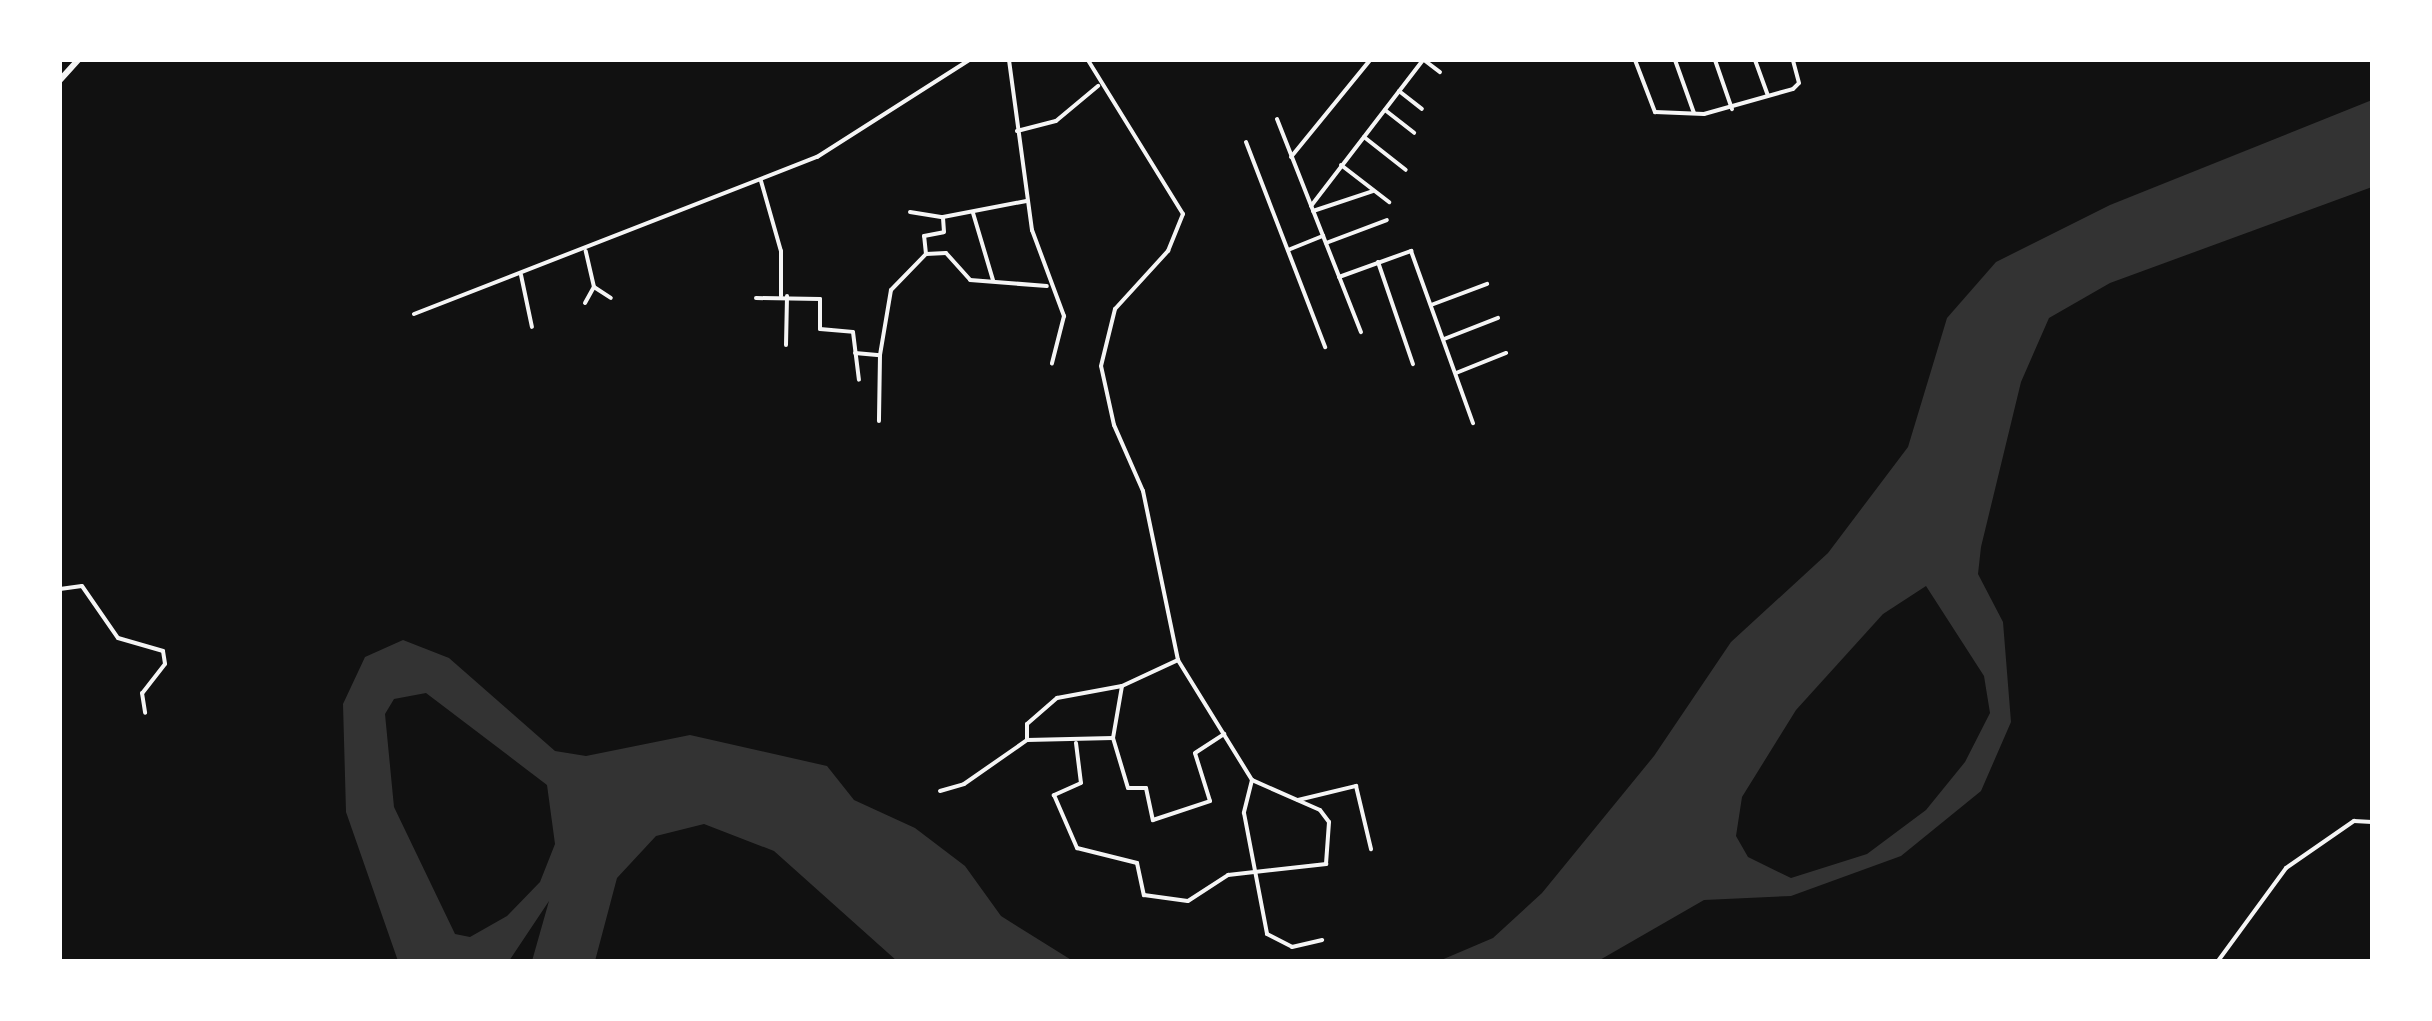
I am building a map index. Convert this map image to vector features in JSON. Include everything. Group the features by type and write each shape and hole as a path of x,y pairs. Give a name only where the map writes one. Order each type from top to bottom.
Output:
{"main road":[{"path":"60,80 78,60"}],"street":[{"path":"414,314 470,287 521,275 586,251 817,157 969,60"},
{"path":"1009,60 1026,201 1047,286 1064,316 1052,363"},
{"path":"1076,743 1081,783 1054,795 1077,848 1137,863 1144,895 1188,901 1228,875 1259,867 1326,864 1329,822 1296,800 1252,780 1178,660 1143,491 1114,425 1101,366 1115,309 1168,251 1183,214 1098,86 1088,60"},
{"path":"1291,157 1370,60"},
{"path":"1312,208 1341,165 1424,60 1440,72"},
{"path":"1635,60 1655,112 1694,113 1732,109 1799,83 1793,60"},
{"path":"1675,60 1694,113"},
{"path":"1715,60 1732,109"},
{"path":"1755,60 1768,96"},
{"path":"1017,131 1056,121 1098,86"},
{"path":"1399,91 1422,109"},
{"path":"1385,110 1414,133"},
{"path":"1277,119 1361,332"},
{"path":"1364,137 1406,170"},
{"path":"1246,142 1325,347"},
{"path":"1341,165 1389,202"},
{"path":"760,180 781,251 786,345"},
{"path":"1312,208 1373,191"},
{"path":"910,212 943,217 1026,201"},
{"path":"973,213 993,280"},
{"path":"926,254 924,236 944,232 943,217"},
{"path":"1326,243 1387,220"},
{"path":"1288,250 1323,236"},
{"path":"585,303 594,287 586,251"},
{"path":"1339,277 1411,251 1473,423"},
{"path":"879,421 880,355 891,290 926,254 946,253 970,280 1047,286"},
{"path":"1378,262 1413,364"},
{"path":"521,275 532,327"},
{"path":"1431,305 1487,284"},
{"path":"594,287 611,298"},
{"path":"756,298 784,296 820,299 820,329 853,332 859,380"},
{"path":"1443,340 1498,318"},
{"path":"855,353 880,355"},
{"path":"1455,374 1506,353"},
{"path":"60,589 82,586 118,638 163,651 165,664 142,693 145,713"},
{"path":"1027,740 1027,724 1057,698 1122,686 1178,660"},
{"path":"1122,686 1113,738 1128,788 1146,788 1153,820 1210,801 1195,753 1224,734"},
{"path":"940,791 964,784 1027,740 1076,743 1113,738"},
{"path":"1252,780 1244,813 1259,867 1267,934 1292,947 1322,940"},
{"path":"1296,800 1356,786 1371,849"},
{"path":"2218,961 2286,868 2354,821 2372,822"}],"shaded area":[{"path":"2372,100 2372,187 2110,283 2049,318 2021,382 1981,547 1978,574 2003,622 2011,722 1981,791 1901,856 1791,896 1704,900 1598,961 1439,961 1493,938 1542,893 1654,756 1731,642 1828,553 1908,447 1947,318 1996,262 2110,205","holes":["1926,586 1984,676 1990,713 1965,762 1926,810 1867,854 1791,878 1748,857 1736,836 1742,797 1796,710 1883,614"]},
{"path":"403,640 449,658 555,751 586,756 690,735 827,766 854,800 915,828 965,866 1001,916 1073,961 897,961 774,851 704,824 656,836 617,878 595,961 532,961 549,901 509,961 398,961 346,812 343,704 365,657","holes":["426,693 547,785 555,844 540,882 507,916 470,937 455,934 394,807 385,714 394,699"]}]}
